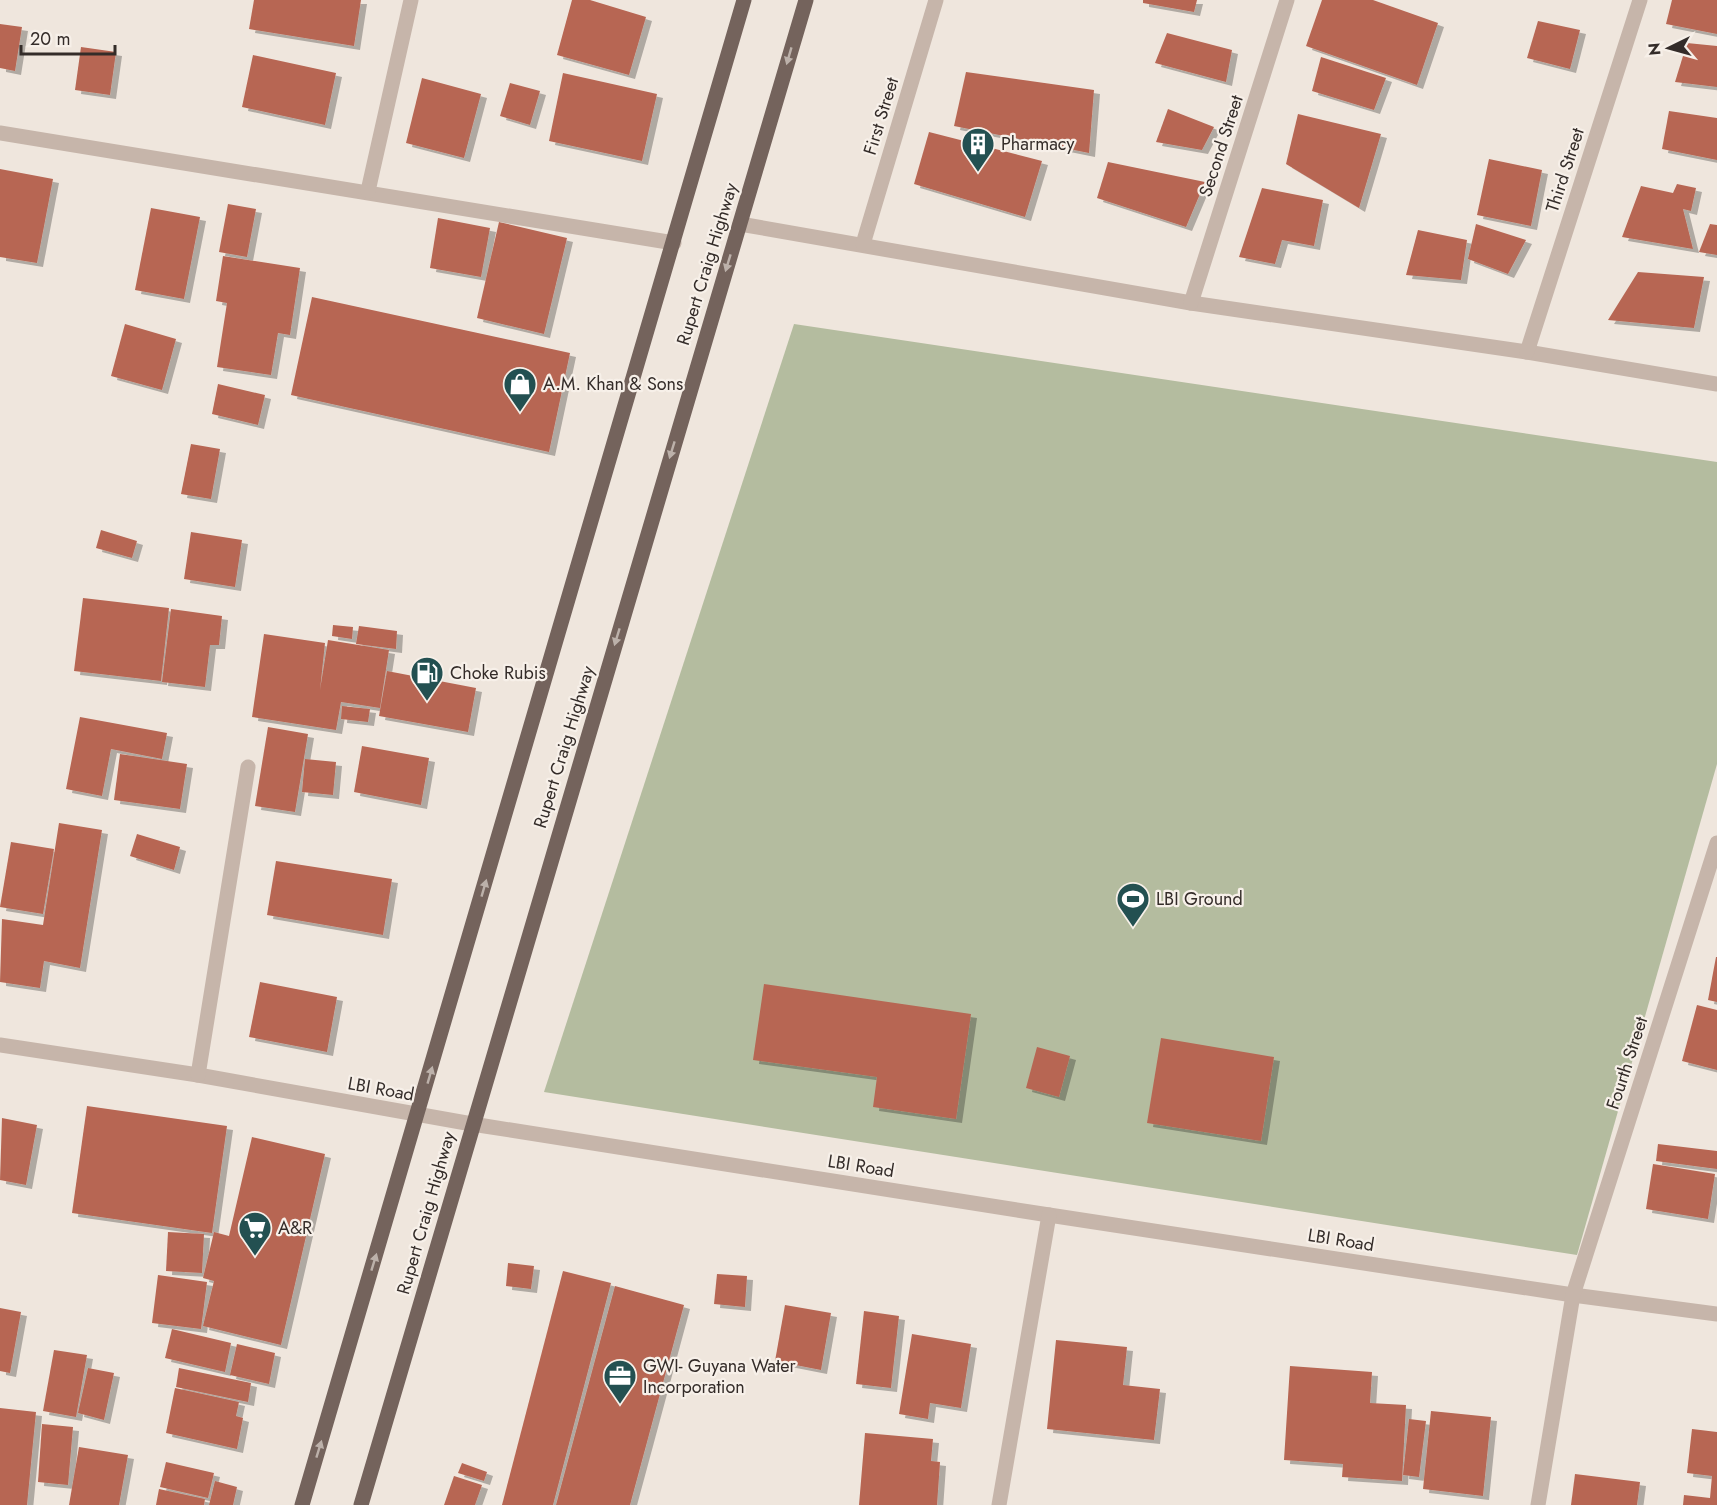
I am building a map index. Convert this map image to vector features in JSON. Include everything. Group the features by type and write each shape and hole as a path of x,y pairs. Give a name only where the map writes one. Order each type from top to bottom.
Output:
{"main road":[{"name":"Rupert Craig Highway","path":"302,1505 744,0"},
{"name":"Rupert Craig Highway","path":"361,1505 806,0"}],"street":[{"path":"368,191 411,0"},
{"name":"First Street","path":"863,244 936,0"},
{"name":"Second Street","path":"1191,303 1287,0"},
{"name":"Third Street","path":"1527,352 1640,0"},
{"path":"0,133 368,191 674,243"},
{"path":"740,224 1191,303 1527,352 1717,384"},
{"path":"198,1075 248,767"},
{"name":"Fourth Street","path":"1538,1505 1573,1295 1717,843"},
{"name":"LBI Road","path":"0,1045 198,1075 472,1124 1049,1215 1573,1295 1717,1314"},
{"path":"999,1505 1049,1215"}],"green space":[{"name":"LBI Ground","path":"794,324 1717,462 1717,764 1577,1255 544,1092"}],"building":[{"path":"254,0 361,0 354,46 249,29"},
{"path":"572,0 590,0 646,17 629,75 557,55"},
{"path":"1143,0 1197,0 1194,12 1143,3"},
{"path":"1322,0 1373,0 1438,23 1417,85 1306,46"},
{"path":"1672,0 1717,0 1717,34 1666,24"},
{"path":"1538,21 1580,30 1570,69 1527,58"},
{"path":"0,24 22,27 15,71 0,68"},
{"path":"1167,33 1232,50 1226,82 1155,63"},
{"path":"1687,43 1717,46 1717,87 1675,82"},
{"path":"81,47 116,52 110,95 75,90"},
{"path":"253,55 336,73 325,125 242,107"},
{"path":"1321,57 1386,78 1374,110 1312,91"},
{"path":"966,72 1094,90 1089,153 954,126"},
{"path":"563,73 657,94 642,161 549,141"},
{"path":"422,78 481,94 464,158 406,143"},
{"path":"510,83 540,91 530,125 500,116"},
{"path":"1168,109 1214,127 1202,150 1156,142"},
{"path":"1669,111 1717,118 1717,160 1662,149"},
{"path":"1298,114 1381,134 1359,208 1286,164"},
{"name":"Pharmacy","path":"929,132 1042,161 1025,217 914,184"},
{"path":"1489,159 1542,170 1531,226 1477,215"},
{"path":"1108,162 1205,182 1186,227 1097,198"},
{"path":"0,169 53,179 37,263 0,257"},
{"path":"1677,184 1696,188 1691,211 1683,209 1693,249 1622,237 1641,186 1673,193"},
{"path":"1262,188 1323,200 1314,246 1282,240 1275,264 1239,257"},
{"path":"228,204 256,209 247,257 219,252"},
{"path":"151,208 200,217 184,299 135,290"},
{"path":"438,218 490,228 481,277 430,268"},
{"path":"499,222 567,238 544,334 477,318"},
{"path":"1476,224 1526,240 1508,274 1468,259"},
{"path":"1710,224 1717,225 1717,255 1699,252"},
{"path":"1418,230 1467,240 1461,280 1406,275"},
{"path":"223,256 300,268 290,335 278,333 271,375 217,367 227,303 216,301"},
{"path":"1638,272 1704,277 1694,328 1608,320"},
{"path":"312,297 570,353 549,452 291,395"},
{"path":"125,324 176,339 162,390 111,376"},
{"path":"218,384 265,395 258,425 212,414"},
{"path":"191,444 220,449 211,499 181,494"},
{"path":"101,530 137,541 132,558 96,548"},
{"path":"191,532 242,540 235,587 184,579"},
{"path":"83,598 169,608 161,681 74,671"},
{"path":"171,609 222,616 219,645 210,645 205,687 162,682"},
{"path":"333,625 353,627 352,639 332,636"},
{"path":"359,626 397,631 396,649 356,644"},
{"path":"264,634 325,643 320,690 328,640 389,650 380,708 341,702 336,730 252,717"},
{"name":"Choke Rubis","path":"387,671 476,688 468,732 379,716"},
{"path":"342,706 370,709 368,722 341,719"},
{"path":"80,717 167,733 162,759 111,749 102,796 66,789"},
{"path":"268,727 308,734 295,812 255,806"},
{"path":"362,746 429,758 421,805 354,792"},
{"path":"120,754 187,764 180,809 114,800"},
{"path":"305,759 336,762 333,795 302,792"},
{"path":"59,823 102,830 80,968 44,961 40,988 0,982 2,919 43,925"},
{"path":"137,834 180,847 174,870 130,856"},
{"path":"11,842 54,849 43,914 0,907"},
{"path":"276,861 392,879 383,935 267,915"},
{"path":"1717,957 1717,1002 1708,1000"},
{"path":"260,982 337,997 327,1052 249,1037"},
{"path":"764,984 971,1014 956,1119 873,1107 877,1077 753,1060"},
{"path":"1697,1005 1717,1010 1717,1070 1682,1061"},
{"path":"1161,1038 1274,1057 1261,1141 1147,1123"},
{"path":"1037,1047 1070,1056 1059,1097 1026,1088"},
{"path":"87,1106 227,1126 212,1233 72,1213"},
{"path":"2,1118 37,1125 26,1185 0,1180"},
{"name":"A&R","path":"252,1137 325,1154 281,1345 203,1326 214,1281 203,1278 214,1232 229,1236"},
{"path":"1658,1144 1717,1151 1717,1169 1656,1161"},
{"path":"1653,1164 1715,1174 1708,1219 1646,1209"},
{"path":"168,1232 204,1234 202,1273 166,1271"},
{"path":"508,1263 534,1266 531,1289 506,1286"},
{"path":"563,1271 611,1283 553,1505 502,1505"},
{"path":"717,1274 747,1276 745,1307 714,1304"},
{"path":"158,1275 207,1282 201,1329 152,1323"},
{"name":"GWI- Guyana Water Incorporation","path":"615,1286 684,1305 630,1505 556,1505"},
{"path":"785,1305 831,1313 821,1370 775,1361"},
{"path":"0,1308 21,1312 10,1373 0,1371"},
{"path":"864,1311 899,1316 891,1388 856,1384"},
{"path":"172,1329 231,1343 225,1372 165,1358"},
{"path":"912,1334 971,1344 961,1408 930,1403 928,1419 899,1414"},
{"path":"1056,1340 1127,1347 1123,1385 1160,1389 1154,1440 1047,1429"},
{"path":"237,1344 275,1353 269,1384 230,1375"},
{"path":"54,1350 87,1355 76,1417 43,1411"},
{"path":"1290,1366 1372,1372 1370,1403 1406,1405 1402,1481 1342,1477 1343,1464 1284,1460"},
{"path":"88,1368 114,1373 104,1420 78,1413"},
{"path":"179,1368 251,1383 248,1402 176,1387"},
{"path":"175,1388 239,1402 236,1416 243,1418 237,1449 166,1433"},
{"path":"0,1408 36,1412 27,1505 0,1505"},
{"path":"1431,1411 1491,1417 1483,1496 1423,1489"},
{"path":"1409,1419 1426,1421 1419,1477 1403,1475"},
{"path":"42,1424 73,1427 68,1485 38,1482"},
{"path":"1692,1429 1717,1432 1717,1505 1683,1505 1684,1495 1710,1498 1712,1476 1687,1473"},
{"path":"865,1433 933,1439 931,1461 940,1462 937,1505 859,1505"},
{"path":"79,1447 128,1455 119,1505 69,1505"},
{"path":"166,1462 214,1473 208,1498 160,1487"},
{"path":"462,1463 487,1472 484,1481 458,1473"},
{"path":"1575,1474 1640,1482 1637,1505 1571,1505"},
{"path":"454,1476 482,1485 475,1505 444,1505"},
{"path":"215,1481 237,1487 233,1505 209,1505"},
{"path":"159,1489 205,1499 204,1505 156,1505"}],"place":[{"name":"Pharmacy","path":"978,173"},
{"name":"A.M. Khan & Sons","path":"520,413"},
{"name":"Choke Rubis","path":"427,702"},
{"name":"LBI Ground","path":"1133,928"},
{"name":"A&R","path":"255,1257"},
{"name":"GWI- Guyana Water Incorporation","path":"620,1405"}]}
